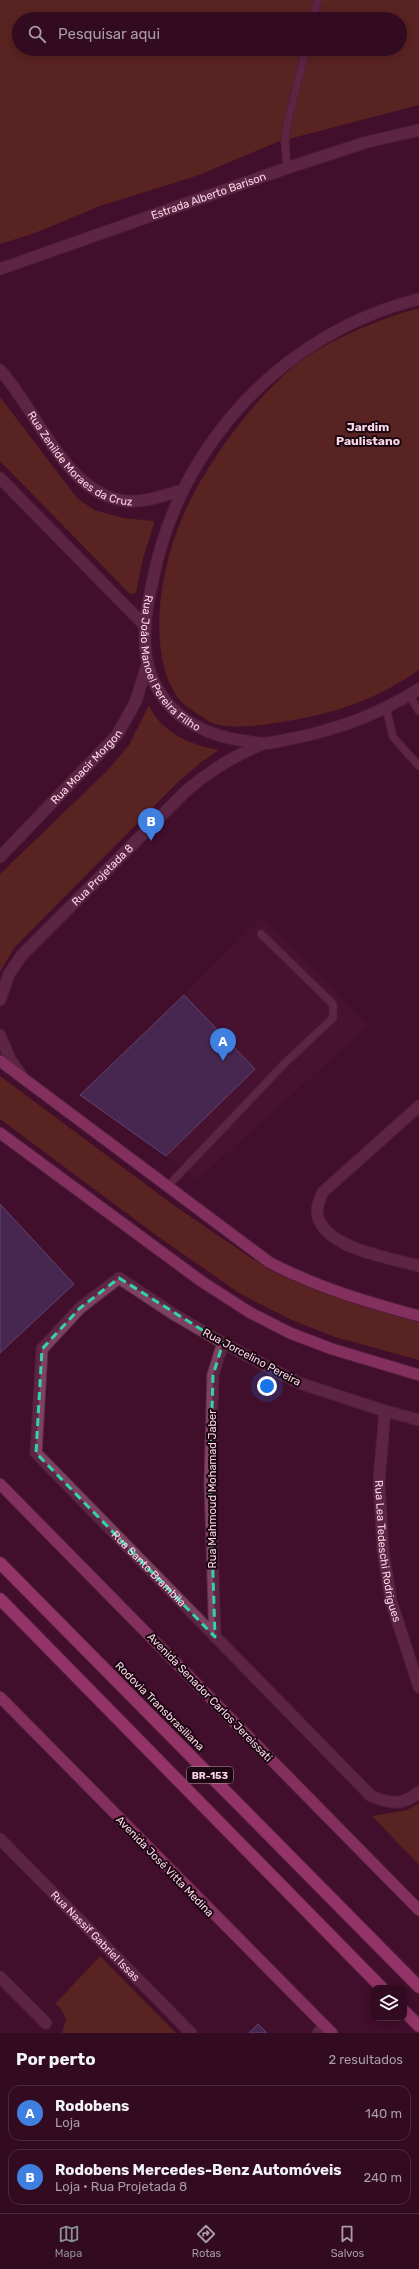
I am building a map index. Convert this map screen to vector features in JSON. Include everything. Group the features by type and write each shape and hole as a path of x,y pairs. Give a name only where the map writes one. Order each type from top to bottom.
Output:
{"highway":[{"name":"Rodovia Transbrasiliana","path":"0,1564 419,1986"},
{"name":"BR-153","path":"0,1599 379,1985"},
{"path":"407,2014 419,2026"}],"main road":[{"path":"0,1061 166,1188 269,1262 301,1278 379,1305 419,1316"},
{"path":"0,1133 176,1263 249,1312 290,1333 332,1349 419,1375"},
{"name":"Avenida Senador Carlos Jereissati","path":"0,1484 419,1910"},
{"name":"Avenida José Vitta Medina","path":"0,1697 325,2031"}],"street":[{"name":"Estrada Alberto Barison","path":"0,269 287,168 366,142 419,130"},
{"name":"Rua João Manoel Pereira Filho","path":"419,299 375,311 308,346 253,392 229,418 202,455 183,490 167,525 149,596 146,627 148,661 151,675 160,695 174,711 188,722 208,733 266,743 346,725 386,708 419,689"},
{"name":"Rua Zenilde Moraes da Cruz","path":"0,370 67,463 92,489 108,498 127,502 156,498 183,490"},
{"path":"0,478 146,627"},
{"name":"Rua Moacir Morgon","path":"0,857 117,735 136,700 148,661"},
{"name":"Rua Projetada 8","path":"0,1000 9,974 22,955 185,792 204,776 238,754 266,743"},
{"path":"0,1035 10,1059 24,1079"},
{"path":"419,1106 323,1192 317,1207 319,1221 329,1234 361,1250 419,1266"},
{"name":"Rua Jorcelino Pereira","path":"119,1278 175,1315 299,1383 385,1411 419,1420"},
{"name":"Rua Santo Brambila","path":"119,1278 80,1308 42,1349 36,1453 371,1796 387,1802 408,1801 419,1792"},
{"name":"Rua Mahmoud Mohamad Jaber","path":"215,1637 210,1482 212,1375 224,1343"},
{"name":"Rua Lea Tedeschi Rodrigues","path":"385,1411 379,1482 383,1551 391,1600 419,1688"},
{"name":"Rua Nassif Gabriel Issas","path":"0,1839 192,2033"},
{"path":"0,1977 46,2023"}],"lane":[{"path":"315,12 318,0"},
{"path":"287,168 285,142 287,125 304,56"},
{"path":"409,695 419,711"},
{"path":"386,708 393,737 419,766"},
{"path":"166,1188 285,1063 332,1018 333,1004 260,934"}],"highlighted area":[{"path":"119,1278 223,1343 213,1375 210,1482 215,1637 36,1453 42,1349 80,1308"}],"shaded area":[{"path":"0,0 419,0 419,105 277,142 199,175 100,206 35,233 0,244"},
{"path":"419,308 419,670 403,681 370,698 319,715 282,722 238,727 212,723 187,707 178,698 168,680 162,659 160,637 162,591 166,568 178,528 197,487 223,446 238,426 268,390 284,375 313,353 348,334 384,319"},
{"path":"0,397 77,498 94,510 123,518 153,521 154,524 143,558 136,593 130,594 0,461"},
{"path":"149,705 154,715 161,723 178,736 198,745 219,750 200,763 177,783 14,948 0,972 0,874 108,770 129,745"},
{"path":"263,917 368,1026 198,1179 80,1095"},
{"path":"0,1076 172,1204 251,1258 285,1277 322,1292 419,1321 419,1360 335,1337 292,1320 239,1293 156,1235 0,1119"},
{"path":"419,1803 419,1865 372,1816 407,1810"},
{"path":"100,1956 176,2033 62,2033 66,2019 60,2007 55,2004"}],"building":[{"path":"184,995 255,1069 166,1156 80,1095"},
{"path":"0,1204 74,1284 0,1353"},
{"path":"258,2024 267,2033 249,2033"}],"place":[{"name":"Rodobens Mercedes-Benz Automóveis","path":"151,841"},
{"name":"Rodobens","path":"223,1061"}],"district":[{"name":"Jardim Paulistano","path":"368,434"}]}
